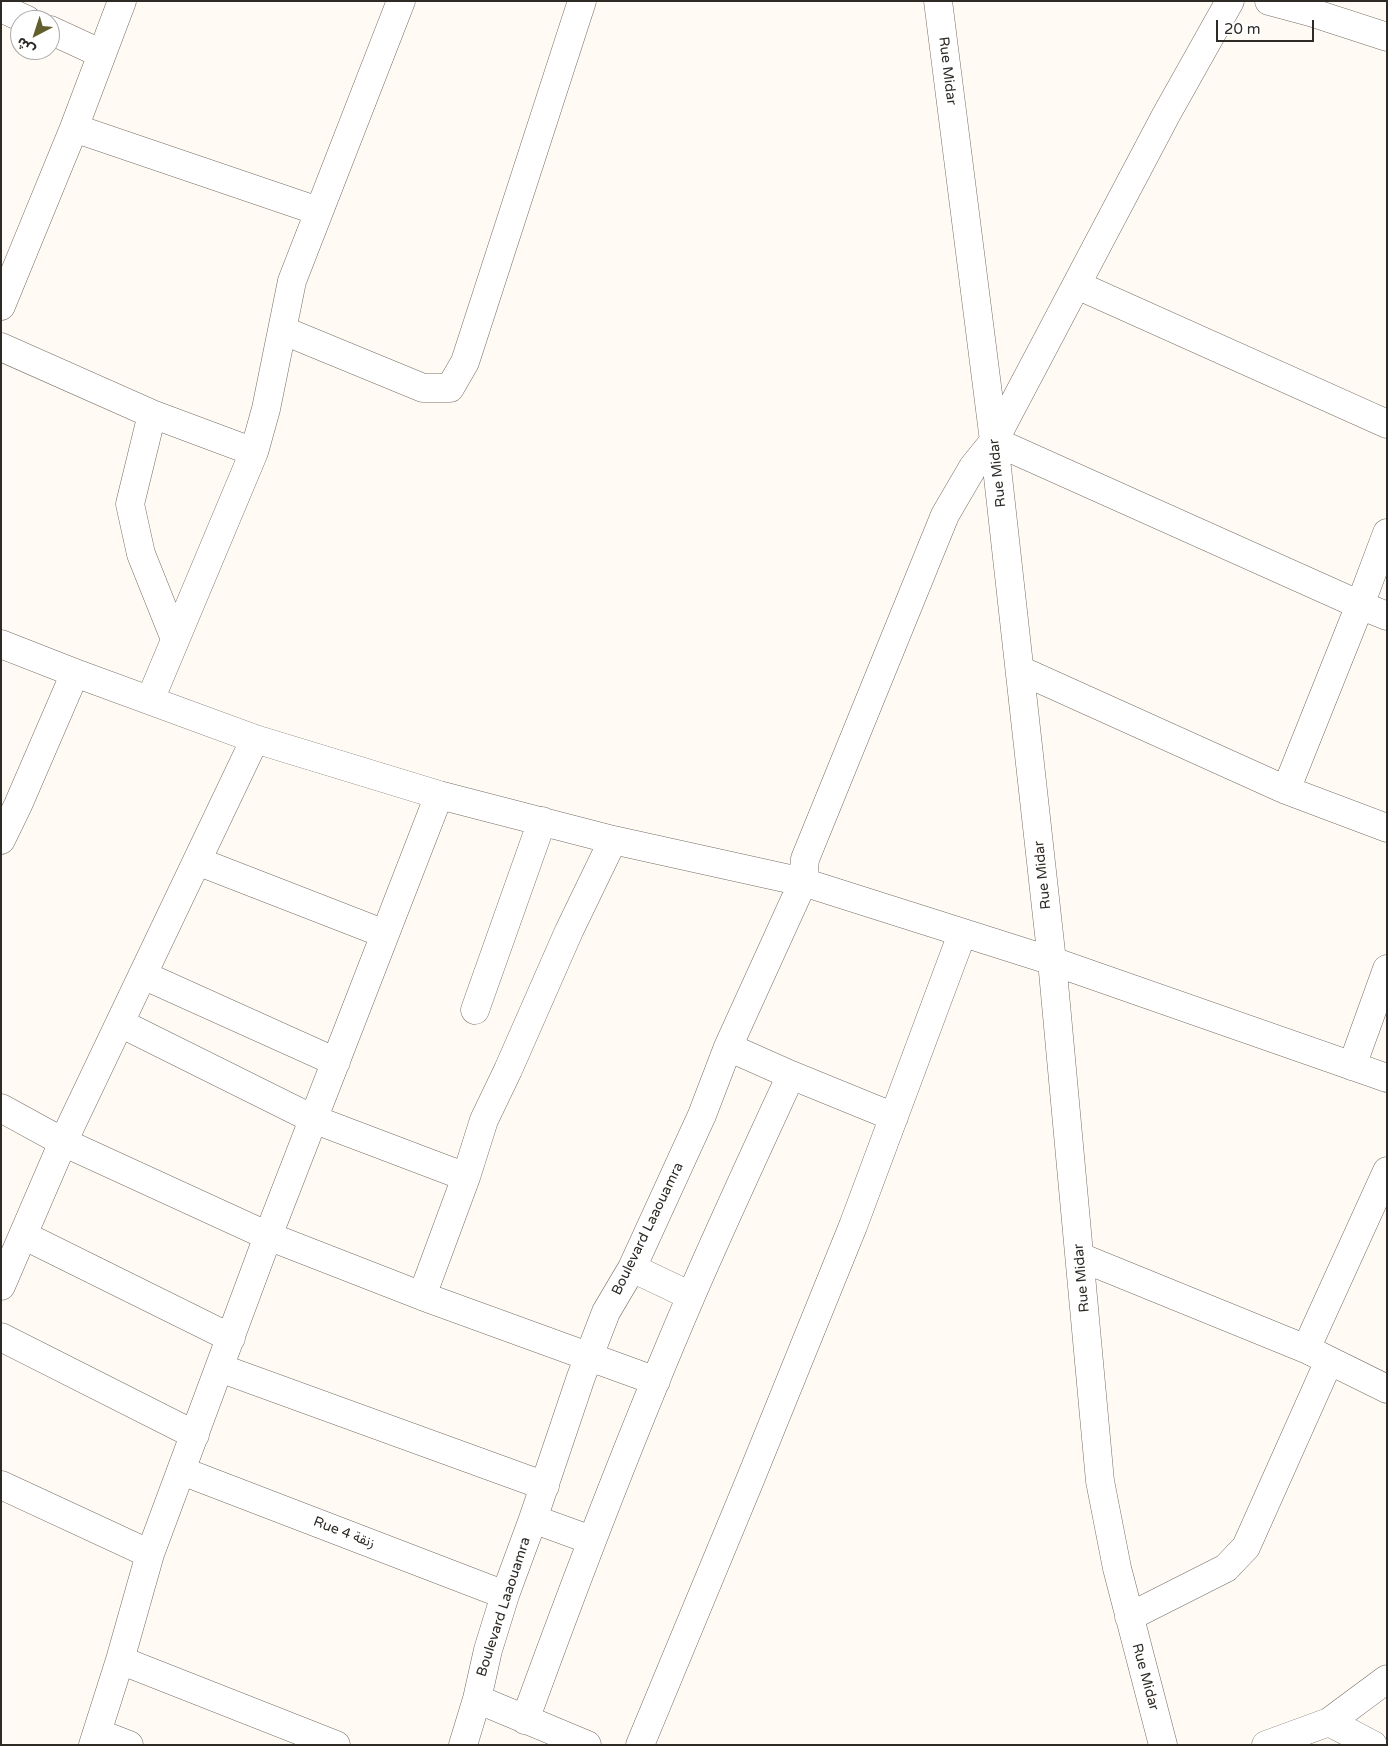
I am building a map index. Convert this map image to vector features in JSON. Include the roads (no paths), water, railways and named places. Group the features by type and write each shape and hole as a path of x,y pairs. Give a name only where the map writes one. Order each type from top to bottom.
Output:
{"street":[{"path":"1,306 74,128 122,1"},
{"path":"150,700 254,452 266,409 292,282 401,1"},
{"path":"282,330 422,388 450,388 465,362 582,1"},
{"name":"Rue Midar","path":"938,1 994,441 1052,961 1100,1481 1117,1568 1164,1745"},
{"name":"Boulevard Laaouamra","path":"463,1745 477,1699 488,1650 506,1595 606,1312 632,1268 702,1115 728,1047 804,882 806,860 944,515 973,467 994,441 1166,115 1230,1"},
{"path":"1269,1 1387,37"},
{"path":"60,35 102,54"},
{"path":"74,128 318,211"},
{"path":"1077,285 1387,424"},
{"path":"1,346 152,414 254,452"},
{"path":"152,414 130,504 141,554 176,639"},
{"path":"994,441 1387,616"},
{"path":"1286,790 1387,533"},
{"path":"1,644 255,739 439,795 613,840 804,882 962,934 1052,961 1387,1078"},
{"path":"1020,670 1286,790 1387,828"},
{"path":"1,840 75,673"},
{"path":"1,1286 63,1142 255,739"},
{"path":"129,1745 95,1739 150,1554 268,1236 439,795"},
{"path":"475,1010 542,821"},
{"path":"422,1296 466,1177 484,1120 569,931 613,840"},
{"path":"197,861 385,934"},
{"path":"640,1745 853,1226 962,934"},
{"path":"1352,1066 1387,969"},
{"path":"143,975 336,1062"},
{"path":"120,1023 313,1119 466,1177"},
{"path":"728,1047 894,1117"},
{"path":"525,1720 592,1540 691,1296 791,1075"},
{"path":"1,1108 63,1142 268,1236 422,1296 656,1382"},
{"path":"1129,1617 1226,1568 1246,1547 1387,1171"},
{"path":"23,1235 231,1338"},
{"path":"1080,1257 1317,1355 1387,1389"},
{"path":"632,1268 691,1296"},
{"path":"1,1337 195,1435"},
{"path":"220,1368 544,1486"},
{"name":"Rue 4 زنقة","path":"182,1471 506,1595"},
{"path":"1,1485 150,1554"},
{"path":"533,1519 592,1540"},
{"path":"120,1660 336,1745"},
{"path":"1266,1745 1329,1722 1387,1679"},
{"path":"477,1699 588,1745"},
{"path":"1329,1722 1373,1745"}]}
